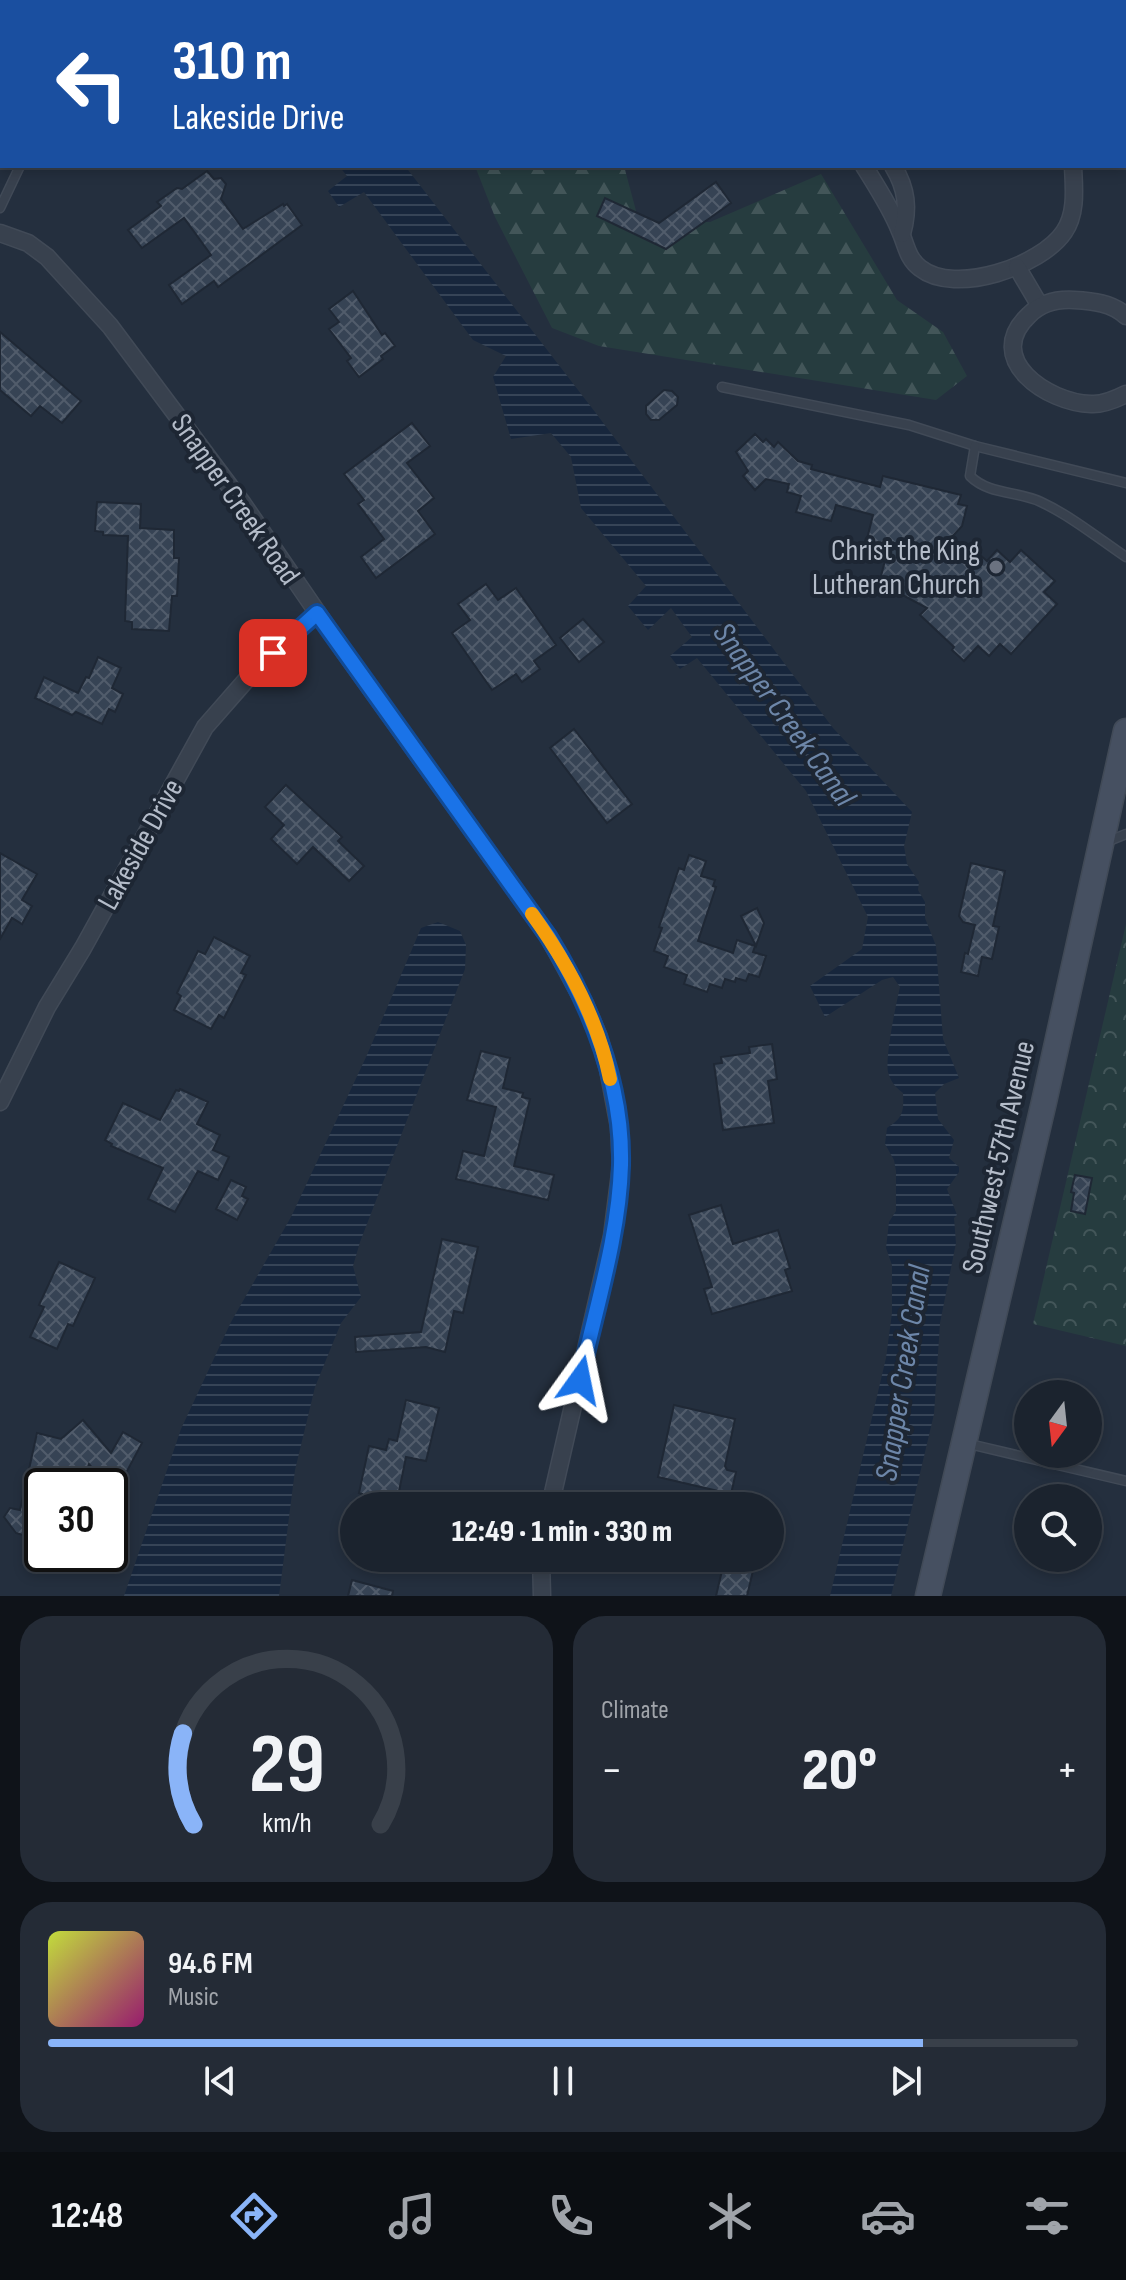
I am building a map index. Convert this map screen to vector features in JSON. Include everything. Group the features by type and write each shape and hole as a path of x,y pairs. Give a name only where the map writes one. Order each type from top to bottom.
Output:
{"main road":[{"name":"Southwest 57th Avenue","path":"928,1596 1044,1102 1100,844 1123,757 1126,731"}],"street":[{"path":"865,168 902,234 913,262 934,276 969,279 1030,261 1065,231 1072,211 1073,168"},
{"path":"894,168 909,212 902,234"},
{"name":"Snapper Creek Road","path":"0,233 28,243 47,257 110,326 243,504 317,613 548,936 585,1004 608,1069 621,1145 617,1208 553,1492"},
{"path":"1017,267 1040,306"},
{"path":"1126,316 1108,305 1083,300 1053,301 1040,306 1021,324 1014,341 1015,356 1026,375 1047,393 1064,400 1094,405 1126,394"},
{"name":"Lakeside Drive","path":"0,1102 47,1007 205,727 254,671 317,613"},
{"path":"541,1572 542,1596"}],"lane":[{"path":"0,208 19,168"},
{"path":"722,387 909,425 975,446 1126,483"},
{"path":"975,446 970,476 973,480 986,487 1039,501 1126,557"},
{"path":"1100,844 1126,834"},
{"path":"964,1443 1126,1481"}],"green space":[{"path":"476,168 625,168 639,222 710,222 821,174 897,300 943,332 967,376 936,400 599,346 552,328 495,217"},
{"path":"1126,924 1126,1346 1033,1324"}],"water":[{"name":"Snapper Creek Canal","path":"341,168 407,168 833,728 912,812 904,846 907,864 919,882 918,890 925,902 925,918 936,946 943,1039 959,1078 944,1084 935,1093 938,1119 954,1140 949,1158 959,1167 959,1172 947,1189 957,1215 954,1218 956,1243 940,1323 934,1414 891,1596 830,1596 886,1358 892,1313 892,1265 886,1248 889,1222 896,1211 896,1171 885,1144 887,1128 899,1118 903,1105 903,1093 892,1081 887,1065 900,987 893,977 882,980 825,1017 810,986 862,949 868,917 806,791 697,658 680,669 670,656 692,637 671,608 648,630 628,606 646,586 581,508 571,457 551,433 511,439 493,377 506,356 473,340 364,192 339,207 328,191 347,176"},
{"path":"438,922 460,931 466,945 465,969 360,1242 353,1266 361,1297 341,1323 315,1387 295,1470 279,1596 124,1596 181,1429 231,1322 291,1217 367,1055 421,928"}],"building":[{"path":"207,171 214,179 221,178 226,184 221,199 243,229 283,204 287,204 302,225 218,287 214,281 182,304 169,285 211,255 184,218 142,248 128,230 161,206 157,202"},
{"path":"716,182 731,203 666,249 597,216 605,198 659,223"},
{"path":"353,291 382,335 385,333 395,346 359,377 347,361 351,358 329,329 339,322 329,309"},
{"path":"0,332 81,401 62,423 40,406 31,416 0,390"},
{"path":"664,390 672,391 678,397 677,405 659,420 651,420 646,414 646,406"},
{"path":"412,423 430,446 407,463 434,498 418,511 435,534 376,578 361,557 384,539 358,504 364,500 344,474"},
{"name":"Christ the King Lutheran Church","path":"755,434 774,447 778,442 798,461 812,465 811,469 880,487 883,476 961,495 958,504 967,506 962,526 950,539 973,560 979,554 987,561 997,550 1010,562 1021,550 1055,581 1044,592 1057,604 1011,654 1000,644 989,656 978,646 964,661 952,650 954,647 920,615 927,608 882,584 888,549 866,543 873,515 836,505 831,521 796,512 801,496 787,492 789,484 766,479 755,490 743,476 748,471 736,452"},
{"path":"97,502 141,504 140,528 174,530 174,558 179,558 177,596 172,596 169,631 132,629 132,622 125,621 128,536 103,535 103,532 95,531"},
{"path":"486,584 498,600 516,588 556,645 534,661 540,669 522,682 516,674 492,690 452,633 470,620 458,604"},
{"path":"583,619 604,642 579,662 560,638"},
{"path":"98,657 121,668 112,688 123,694 115,712 109,709 102,724 76,712 72,715 35,698 44,677 78,693"},
{"path":"574,729 632,804 607,823 550,748"},
{"path":"286,785 342,837 338,841 364,866 349,881 313,847 297,864 271,839 284,825 265,807"},
{"path":"0,853 37,874 22,900 32,906 22,924 12,918 0,939"},
{"path":"689,855 706,861 701,876 715,880 713,886 716,887 698,941 733,953 737,940 755,946 753,952 766,956 759,977 749,974 746,981 736,978 735,982 725,979 722,988 710,984 707,992 684,984 687,975 664,967 668,956 654,951 679,868 684,870"},
{"path":"971,863 1005,871 993,926 999,927 992,959 982,957 978,976 961,972 975,925 963,922 959,916"},
{"path":"757,908 764,923 756,946 741,916"},
{"path":"214,937 250,956 241,973 246,975 224,1018 219,1015 211,1029 174,1010 181,996 177,993 198,951 205,954"},
{"path":"772,1044 777,1079 768,1081 774,1123 723,1130 714,1064 722,1063 721,1057 750,1053 749,1047"},
{"path":"481,1051 510,1058 503,1088 523,1093 522,1097 530,1099 514,1166 554,1175 548,1200 456,1179 463,1151 484,1156 496,1107 467,1100"},
{"path":"176,1090 208,1102 197,1124 220,1135 213,1150 229,1157 218,1180 198,1171 175,1212 148,1199 163,1168 111,1146 105,1140 123,1103 160,1120"},
{"path":"1075,1175 1092,1178 1085,1214 1071,1211"},
{"path":"231,1180 246,1187 242,1196 248,1199 237,1220 216,1209"},
{"path":"721,1205 733,1244 778,1230 790,1268 785,1270 792,1291 712,1314 704,1289 712,1287 689,1215"},
{"path":"442,1239 478,1247 463,1313 454,1311 445,1352 426,1347 356,1352 355,1337 421,1332"},
{"path":"59,1262 95,1278 73,1326 68,1324 57,1349 30,1337 44,1307 39,1305"},
{"path":"406,1400 439,1408 426,1461 406,1457 399,1492 359,1492 369,1446 386,1450 389,1439 397,1441"},
{"path":"674,1405 735,1419 725,1466 727,1470 736,1472 731,1492 658,1477"},
{"path":"83,1420 111,1453 123,1432 142,1443 128,1469 92,1468 89,1464 88,1468 29,1468 37,1433 61,1439"},
{"path":"24,1492 24,1535 16,1533 4,1517 10,1508 20,1510"},
{"path":"722,1572 753,1572 747,1596 716,1596"},
{"path":"352,1580 393,1591 392,1596 348,1596"}],"slow traffic":[{"path":"532,914 562,959 585,1004 599,1037 610,1079"}],"place":[{"name":"Christ the King Lutheran Church","path":"996,567"}],"route":[{"path":"273,653 317,613 548,936 574,981 599,1037 619,1127 621,1166 612,1236 580,1380"}]}
